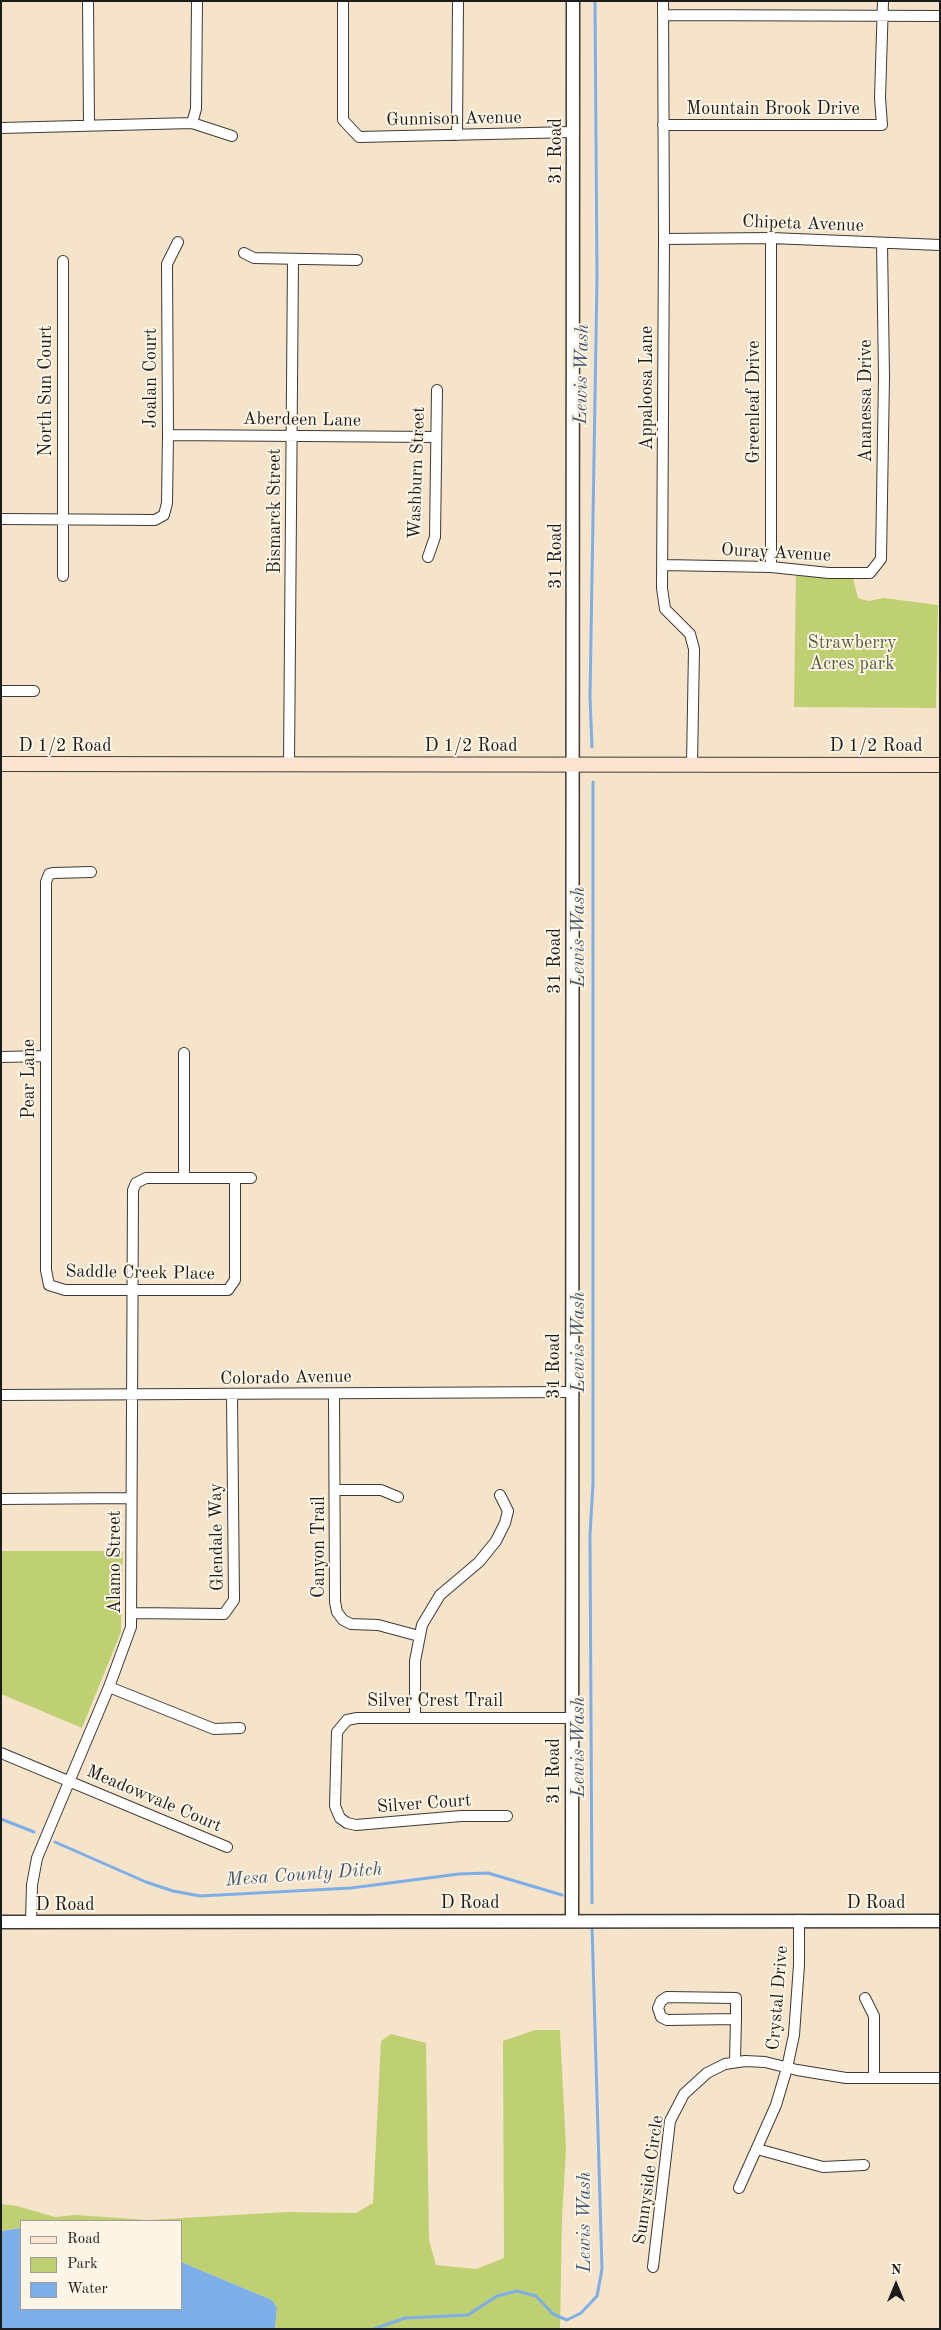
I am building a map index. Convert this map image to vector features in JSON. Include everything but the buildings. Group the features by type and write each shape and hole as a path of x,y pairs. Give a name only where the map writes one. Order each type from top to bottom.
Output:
{"main road":[{"name":"D 1/2 Road","path":"1,764 940,765"}],"street":[{"path":"88,1 89,125"},
{"path":"192,123 196,109 197,1"},
{"name":"Gunnison Avenue","path":"343,1 343,120 359,137 574,132"},
{"path":"457,135 458,1"},
{"name":"31 Road","path":"572,1921 573,1"},
{"name":"Appaloosa Lane","path":"663,1 662,588 666,609 690,634 694,648 692,764"},
{"path":"883,1 883,16"},
{"path":"663,15 940,16"},
{"name":"Mountain Brook Drive","path":"663,125 882,125 880,98 883,16"},
{"path":"1,128 192,123 232,136"},
{"name":"Chipeta Avenue","path":"664,239 771,238 940,245"},
{"name":"Greenleaf Drive","path":"771,238 771,567"},
{"name":"Joalan Court","path":"62,520 155,520 164,515 167,503 168,435 167,264 178,242"},
{"name":"Ananessa Drive","path":"881,559 884,377 882,243"},
{"path":"244,253 254,258 357,260"},
{"name":"Bismarck Street","path":"290,764 293,259"},
{"name":"North Sun Court","path":"63,261 63,576"},
{"name":"Washburn Street","path":"428,557 435,537 436,390"},
{"name":"Aberdeen Lane","path":"168,435 436,437"},
{"path":"1,519 62,520"},
{"name":"Ouray Avenue","path":"662,564 771,567 829,573 870,573 881,559"},
{"path":"1,691 34,691"},
{"name":"Pear Lane","path":"49,1285 46,1270 46,882 49,874 91,872"},
{"path":"184,1052 184,1178 251,1178"},
{"path":"1,1057 45,1056"},
{"name":"Alamo Street","path":"31,1922 33,1872 130,1634 132,1194 136,1183 146,1178 184,1178"},
{"name":"Saddle Creek Place","path":"49,1285 65,1290 224,1291 231,1288 235,1280 235,1178"},
{"name":"Colorado Avenue","path":"1,1395 571,1392"},
{"name":"Canyon Trail","path":"334,1394 335,1602 337,1612 343,1620 351,1624 378,1625 419,1636"},
{"name":"Glendale Way","path":"131,1612 224,1614 234,1600 232,1395"},
{"path":"335,1490 381,1490 398,1496"},
{"path":"415,1718 415,1662 419,1636 427,1614 440,1595 478,1562 498,1537 505,1523 508,1511 500,1495"},
{"path":"1,1499 131,1498"},
{"path":"109,1687 214,1729 240,1728"},
{"name":"Silver Crest Trail","path":"343,1821 337,1814 335,1806 335,1736 339,1727 347,1720 357,1718 572,1718"},
{"name":"Meadowvale Court","path":"1,1753 227,1847"},
{"name":"Silver Court","path":"343,1821 356,1825 461,1816 507,1816"},
{"name":"Crystal Drive","path":"739,2188 776,2105 787,2068 794,2035 799,1965 799,1920"},
{"name":"D Road","path":"1,1922 940,1921"},
{"path":"735,2062 736,2019 736,1998 667,1997 661,2001 658,2008 661,2017 667,2020 736,2019"},
{"path":"865,1998 874,2016 874,2078"},
{"name":"Sunnyside Circle","path":"653,2267 668,2131 674,2111 684,2094 698,2079 716,2068 735,2062 765,2062 823,2075 874,2078 940,2078"},
{"path":"757,2149 823,2167 864,2165"}],"green space":[{"name":"Strawberry Acres park","path":"796,573 853,578 858,598 869,601 884,598 938,605 936,708 794,707"},
{"path":"1,1551 123,1551 121,1632 82,1728 1,1694"},
{"path":"535,2030 560,2030 566,2149 562,2217 560,2329 275,2329 277,2308 272,2300 182,2262 182,2220 148,2220 287,2212 356,2213 373,2203 381,2041 391,2034 426,2043 429,2240 436,2265 476,2269 504,2258 503,2041"},
{"path":"1,2204 17,2206 55,2217 75,2215 148,2220 20,2220 20,2228 1,2231"}],"water":[{"path":"20,2228 20,2310 182,2310 182,2262 272,2300 277,2308 275,2329 1,2329 1,2231"}],"waterway":[{"name":"Lewis Wash","path":"592,747 590,697 597,278 595,1"},
{"name":"Lewis Wash","path":"592,1903 590,1535 593,1483 593,782"},
{"name":"Mesa County Ditch","path":"1,1819 34,1832"},
{"name":"Mesa County Ditch","path":"55,1842 146,1882 173,1891 200,1896 351,1888 459,1874 488,1873 562,1895"},
{"name":"Lewis Wash","path":"374,2329 405,2318 468,2315 497,2296 517,2291 536,2296 553,2314 567,2320 581,2313 597,2296 602,2269 592,1926"}]}
